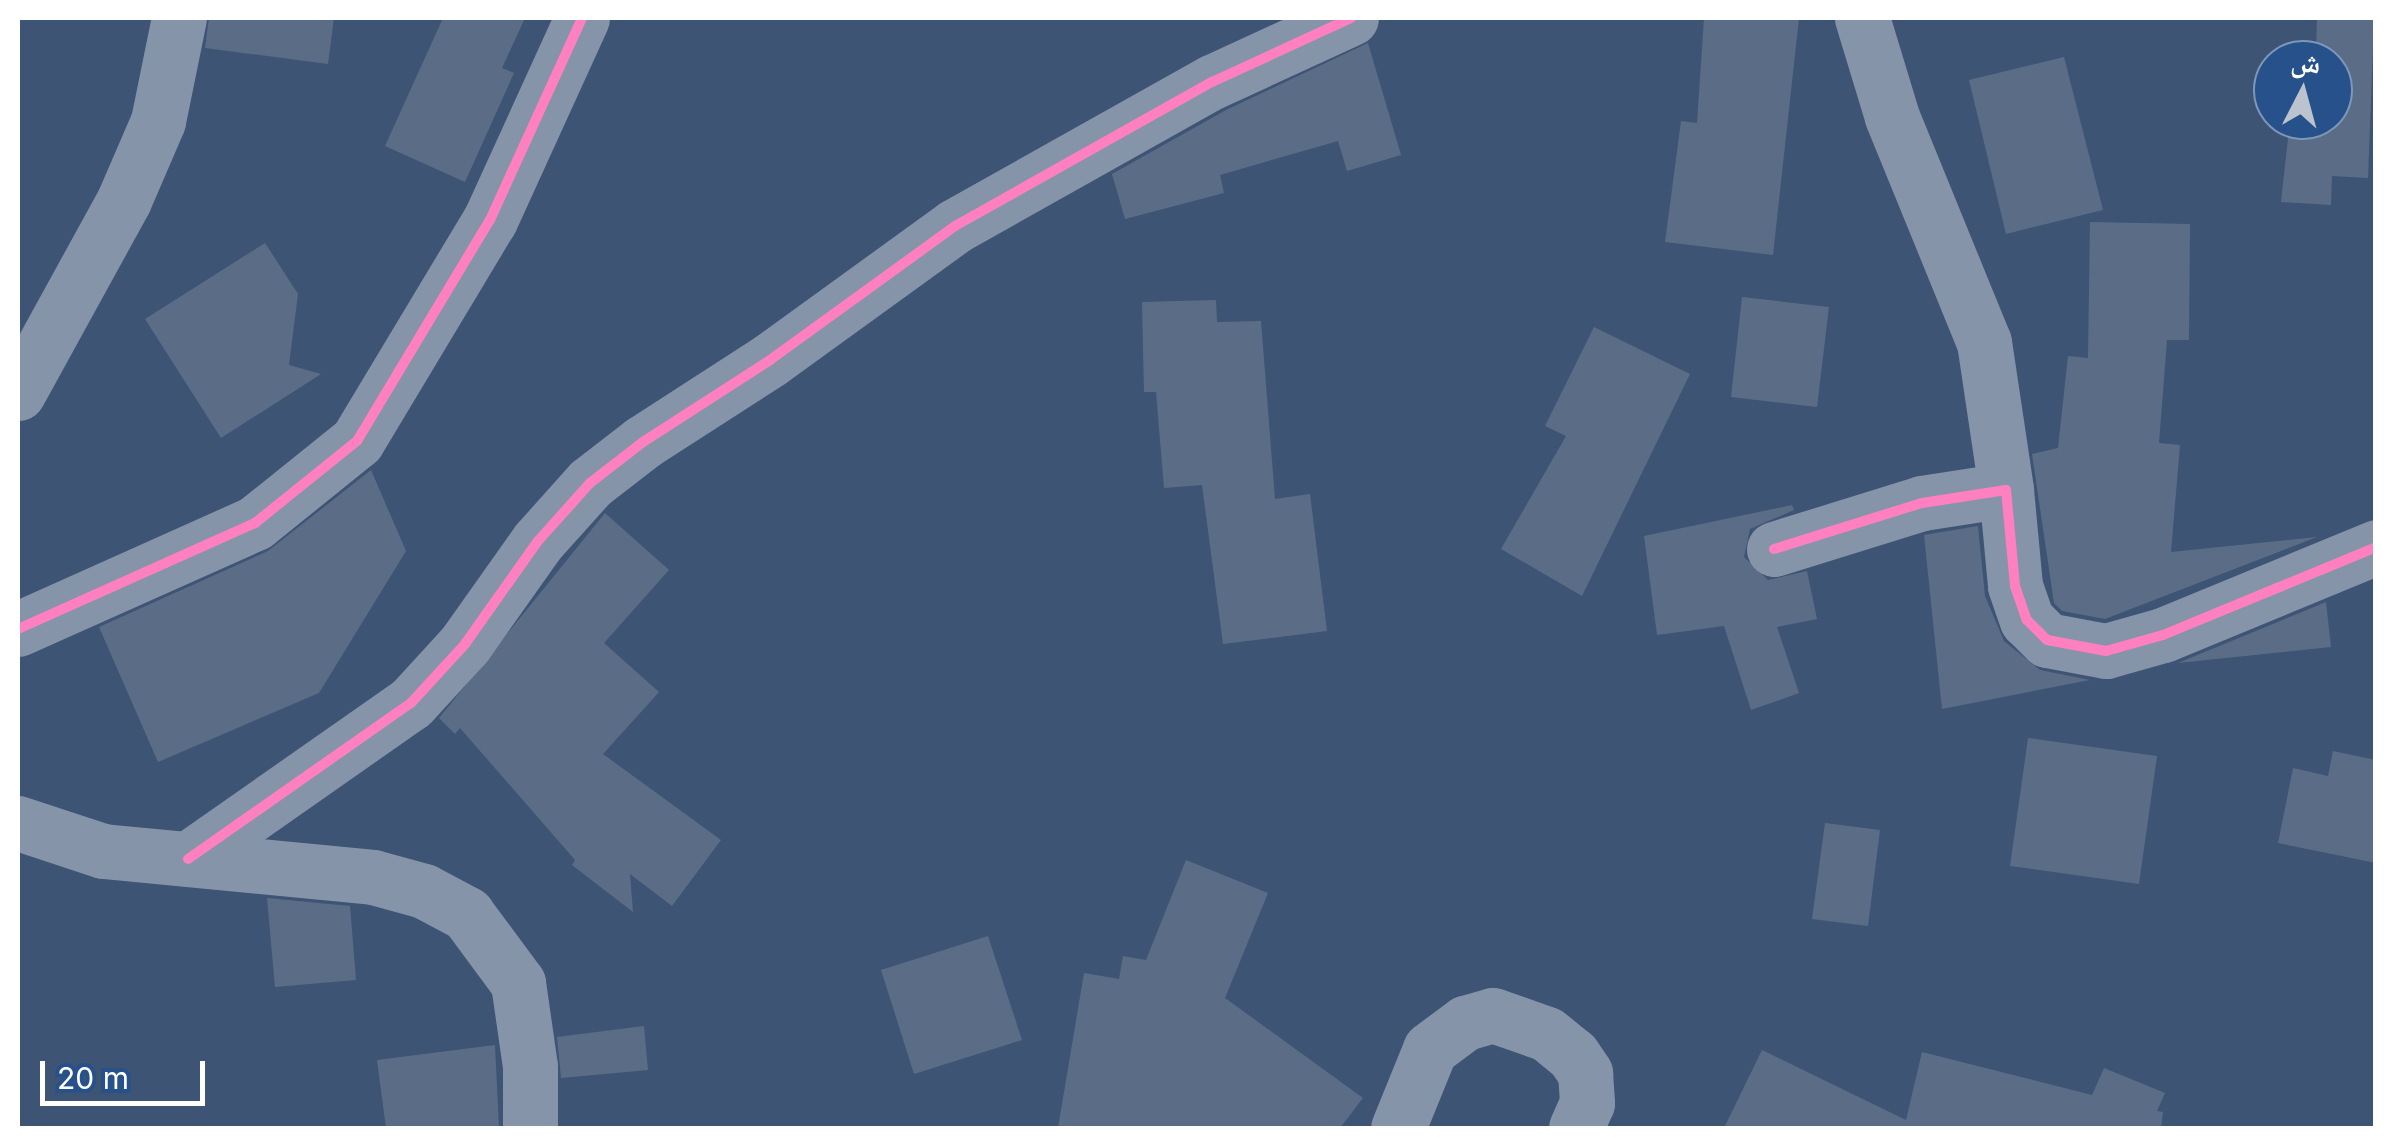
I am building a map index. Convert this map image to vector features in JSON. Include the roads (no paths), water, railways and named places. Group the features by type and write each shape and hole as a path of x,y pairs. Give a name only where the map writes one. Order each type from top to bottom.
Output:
{"street":[{"path":"18,393 138,168 158,120 179,18"},
{"path":"18,629 256,523 356,441 490,220 582,18"},
{"path":"188,859 411,704 465,644 538,542 590,483 643,442 770,360 956,226 1212,82 1351,18"},
{"path":"1862,18 1892,116 1984,342 2006,490 2014,586 2027,620 2047,640 2072,648 2106,651 2163,635 2376,546"},
{"path":"1774,549 1922,504 2006,490"},
{"path":"18,823 103,851 373,877 424,891 466,914 518,983 530,1066 530,1128"},
{"path":"1398,1128 1430,1050 1465,1022 1493,1016 1546,1034 1573,1055 1586,1073 1588,1103 1576,1128"}]}
